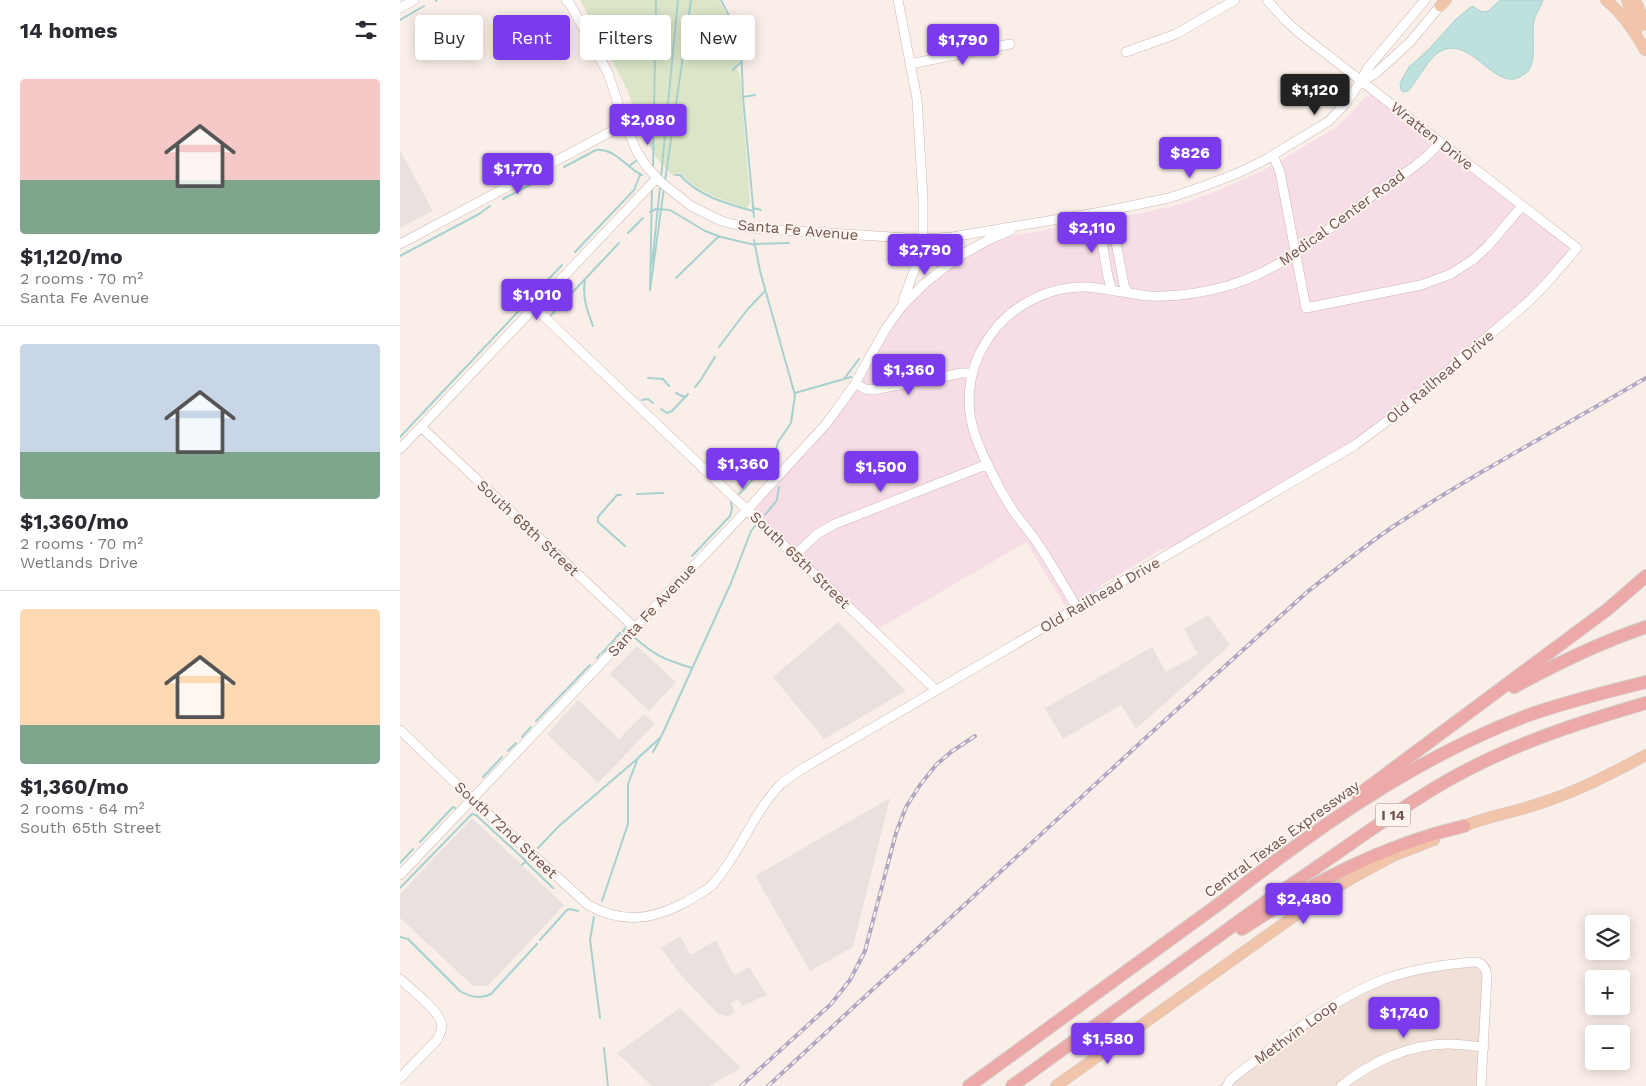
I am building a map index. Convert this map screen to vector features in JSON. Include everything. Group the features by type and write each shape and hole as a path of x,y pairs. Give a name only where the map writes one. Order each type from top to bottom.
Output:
{"highway":[{"path":"1262,870 1340,808 1608,609 1646,576"},
{"path":"1436,736 1498,696 1536,675 1603,643 1646,627"},
{"name":"Central Texas Expressway","path":"969,1086 1207,913 1262,870 1359,802 1449,751 1490,731 1556,705 1646,682"},
{"name":"I 14","path":"1012,1086 1271,898 1315,870 1380,823 1444,782 1507,751 1568,728 1646,703"},
{"path":"1165,975 1198,959 1266,913 1341,871 1389,849 1425,836 1464,826"}],"main road":[{"path":"1606,0 1630,24 1646,51"},
{"path":"1627,0 1646,51"},
{"path":"1635,0 1646,25"},
{"path":"1056,1086 1311,904 1354,877 1393,856 1464,826 1538,804 1578,789 1646,755"}],"street":[{"path":"400,8 414,0"},
{"path":"898,0 919,118 923,239 902,306"},
{"path":"1126,52 1176,34 1235,0"},
{"name":"Wratten Drive","path":"1267,0 1298,32 1577,248"},
{"path":"1403,26 1403,18 1418,0"},
{"path":"1403,26 1426,0"},
{"name":"Santa Fe Avenue","path":"569,1 608,74 624,124 637,152 657,178 691,206 721,221 742,227 923,239 952,237 1097,213 1169,198 1193,191 1238,173 1273,155 1329,121 1339,111 1361,81 1367,69 1403,26"},
{"path":"1361,81 1375,74 1412,41 1443,3"},
{"path":"910,64 1010,44"},
{"path":"400,244 624,124"},
{"name":"Medical Center Road","path":"1077,608 1041,548 1010,506 975,434 971,417 970,393 973,373 981,350 995,329 1006,317 1024,304 1050,292 1067,288 1089,288 1149,296 1168,296 1217,288 1263,273 1296,254 1369,198 1423,161 1440,142"},
{"path":"1273,155 1280,172 1306,308 1403,289 1437,280 1451,274 1468,263 1494,241 1522,206"},
{"path":"400,449 657,178"},
{"path":"1110,210 1124,285 1128,293"},
{"path":"1097,213 1112,290"},
{"path":"902,306 925,282 961,255 990,239 1024,225"},
{"name":"Old Railhead Drive","path":"620,917 638,918 660,914 674,908 713,884 765,803 781,784 808,765 1369,436 1526,304 1577,248"},
{"name":"Santa Fe Avenue","path":"400,875 747,510 826,424 855,383 885,330 902,306"},
{"name":"South 65th Street","path":"534,307 936,690"},
{"path":"855,383 865,389 874,390 962,373 973,373"},
{"name":"South 68th Street","path":"421,427 635,628"},
{"path":"795,555 817,534 835,524 988,464"},
{"name":"South 72nd Street","path":"400,730 588,906 600,912 620,917"},
{"name":"Methvin Loop","path":"1227,1086 1231,1079 1339,1001 1397,974 1474,962 1481,963 1486,968 1487,976 1482,1086"},
{"path":"400,979 435,1012 441,1021 442,1027 441,1034 437,1040 400,1078"},
{"path":"1341,1086 1376,1063 1401,1052 1448,1044 1484,1047"}],"shaded area":[{"path":"1372,95 1567,244 1568,249 1568,253 1527,299 1374,428 1178,544 1158,551 1103,584 1089,596 1067,609 1026,542 878,629 757,513 755,508 827,428 850,398 900,316 950,266 980,248 1004,237 1143,213 1184,203 1214,192 1262,171 1334,129 1345,120 1365,97"},
{"path":"400,150 433,211 400,228"},
{"path":"1208,615 1230,645 1136,729 1121,705 1063,739 1045,708 1152,647 1166,672 1198,654 1184,629"},
{"path":"838,622 906,691 824,739 773,677"},
{"path":"637,646 676,682 649,711 610,674"},
{"path":"578,700 619,739 644,714 655,724 598,783 547,734"},
{"path":"890,798 853,947 810,971 755,876"},
{"path":"472,818 564,905 488,986 473,986 400,918 400,894"},
{"path":"680,936 691,955 716,940 734,975 749,967 767,995 742,1006 738,999 731,1003 734,1010 733,1014 727,1016 718,1014 680,974 661,948"},
{"path":"1476,958 1484,959 1491,966 1485,1086 1218,1086 1318,1013 1368,982"},
{"path":"680,1008 741,1068 709,1086 652,1086 617,1053"}],"green space":[{"path":"580,0 719,0 727,15 681,15 681,60 739,60 735,67 740,74 750,202 747,208 703,191 694,186 680,173 677,173 674,177 658,160 644,137 629,94 612,60 671,60 671,15 588,15"}],"water":[{"path":"1500,0 1543,0 1534,21 1533,59 1527,72 1520,77 1510,79 1491,70 1471,55 1461,50 1450,48 1435,55 1408,91 1403,92 1401,90 1400,83 1409,67 1429,49 1456,19 1472,6 1482,12 1488,11"}],"waterway":[{"path":"653,168 656,0"},
{"path":"661,177 678,0"},
{"path":"665,181 691,0"},
{"path":"721,0 741,43 743,97 754,217"},
{"path":"400,20 424,6"},
{"path":"733,70 742,61"},
{"path":"743,97 755,95"},
{"path":"564,167 596,150 603,150 615,155 642,175"},
{"path":"629,166 636,161"},
{"path":"503,199 551,174"},
{"path":"575,252 634,190 640,175"},
{"path":"676,175 680,175 704,194 753,211"},
{"path":"652,264 660,187"},
{"path":"652,188 650,290 664,188"},
{"path":"400,256 479,214 490,206"},
{"path":"753,208 761,210"},
{"path":"650,212 656,209 670,210 705,231 755,245"},
{"path":"628,233 643,218"},
{"path":"676,278 719,236"},
{"path":"754,240 760,271 795,395 791,423 778,442 775,456 777,467"},
{"path":"570,295 619,243"},
{"path":"755,244 789,243"},
{"path":"400,437 562,265"},
{"path":"585,280 585,298 593,326"},
{"path":"719,347 747,310 765,291"},
{"path":"551,315 565,301"},
{"path":"695,387 715,357"},
{"path":"844,379 859,359"},
{"path":"795,393 851,377"},
{"path":"648,378 663,379 669,386"},
{"path":"676,393 685,397"},
{"path":"661,409 667,413 672,411 688,394"},
{"path":"642,400 648,399 653,403"},
{"path":"739,494 775,456"},
{"path":"765,515 777,500 779,487"},
{"path":"637,494 663,493"},
{"path":"621,495 617,495 598,517 598,522 625,546"},
{"path":"692,556 730,516 731,502"},
{"path":"602,901 628,824 628,784 638,758 661,737 731,583 751,531 755,526"},
{"path":"623,631 626,629"},
{"path":"616,637 620,633"},
{"path":"634,637 661,657 692,668"},
{"path":"602,653 615,639"},
{"path":"597,658 600,654"},
{"path":"536,721 590,665"},
{"path":"522,737 531,727"},
{"path":"653,752 660,739"},
{"path":"508,751 516,743"},
{"path":"483,777 502,757"},
{"path":"538,848 559,826 637,759"},
{"path":"420,842 453,807 455,808"},
{"path":"400,888 472,814 476,815 526,861 522,865"},
{"path":"400,863 413,849"},
{"path":"526,862 553,888"},
{"path":"540,940 567,910 578,911"},
{"path":"594,917 590,940 600,1018"},
{"path":"400,937 408,939 460,991 479,997 491,994 537,944"},
{"path":"604,1048 608,1086"}],"railway":[{"path":"768,1086 1152,732 1306,593 1371,542 1425,506 1646,378"},
{"path":"741,1086 831,1004 850,980 865,951 896,833 906,807 936,765 975,736"}]}
